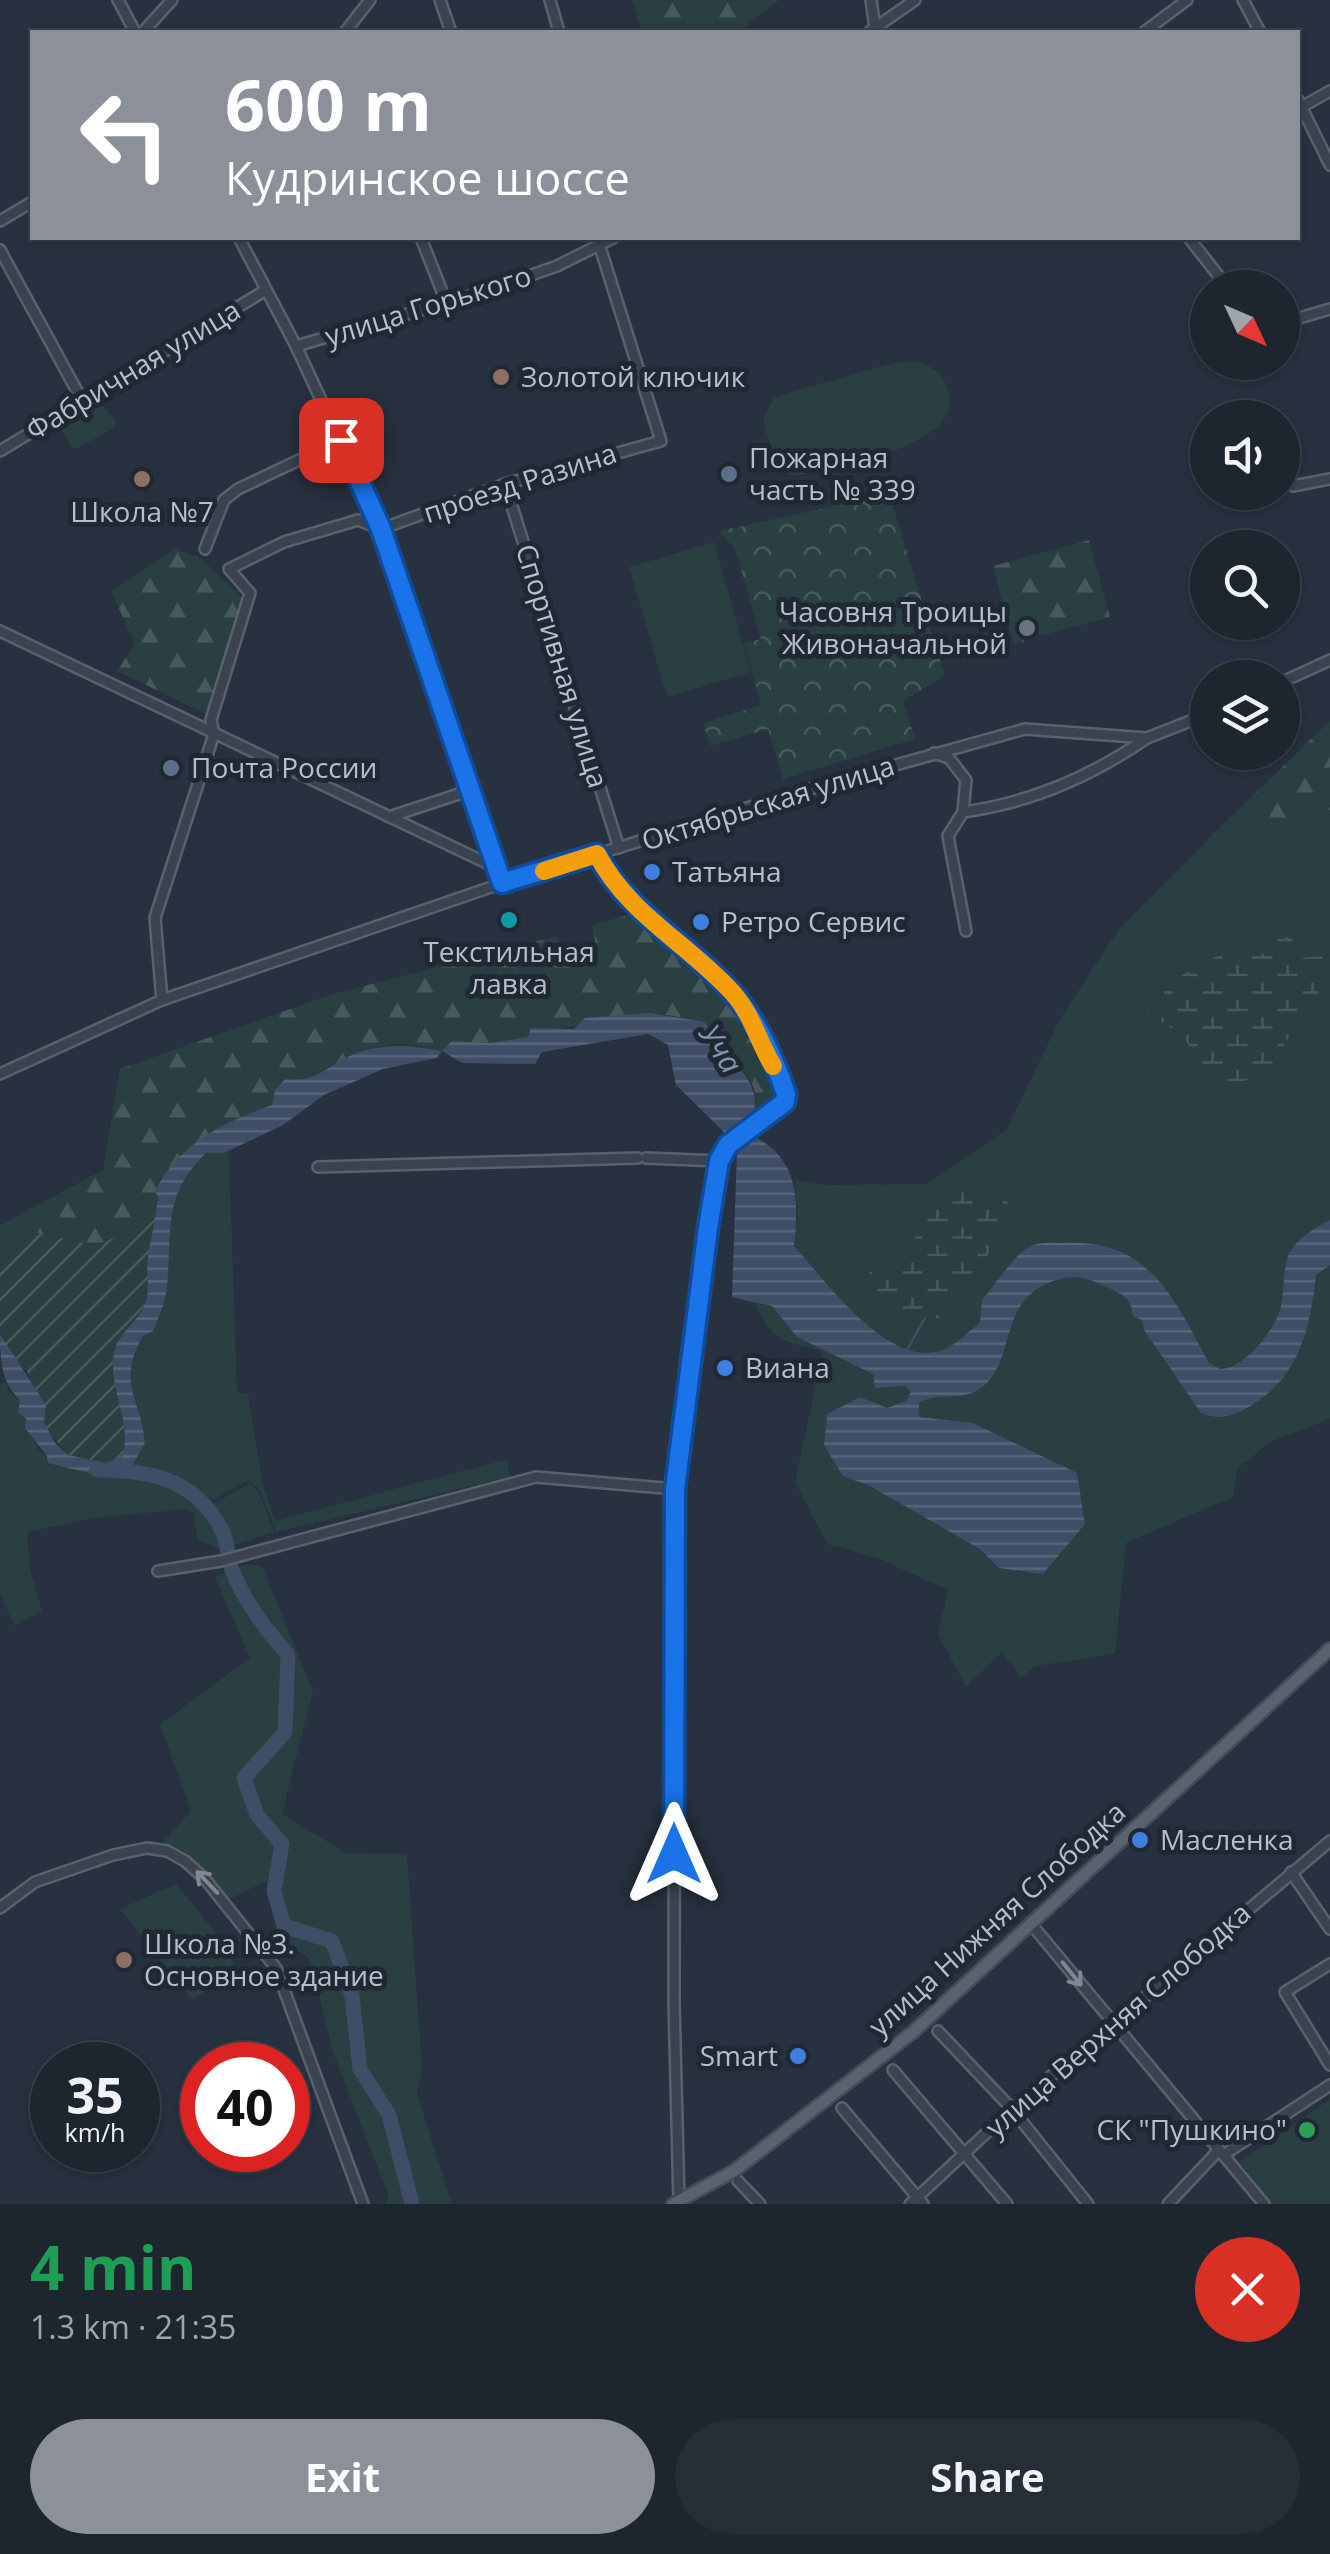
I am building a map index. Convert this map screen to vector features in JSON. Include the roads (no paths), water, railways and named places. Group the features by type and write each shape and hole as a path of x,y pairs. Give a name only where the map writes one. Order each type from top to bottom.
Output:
{"main road":[{"name":"улица Нижняя Слободка","path":"677,2204 734,2171 912,2032 1330,1649"}],"street":[{"path":"118,0 134,30"},
{"path":"145,30 172,0"},
{"path":"348,30 370,0"},
{"path":"440,0 450,30"},
{"path":"550,0 559,30"},
{"path":"871,0 872,30"},
{"path":"872,30 915,0"},
{"path":"1147,30 1186,0"},
{"path":"1243,0 1259,30"},
{"path":"1300,105 1330,90"},
{"path":"1300,107 1330,165"},
{"path":"0,221 30,203"},
{"path":"240,240 296,346 381,529 502,883"},
{"path":"421,240 448,304"},
{"name":"улица Горького","path":"296,346 411,310 448,304 610,240"},
{"path":"1191,240 1214,270"},
{"name":"проезд Разина","path":"381,529 505,484 661,440 600,247"},
{"path":"0,250 82,402"},
{"name":"Фабричная улица","path":"0,450 266,290"},
{"path":"1300,318 1330,309"},
{"path":"205,549 224,500 238,488 341,440"},
{"path":"1300,485 1330,479"},
{"name":"Спортивная улица","path":"505,484 619,848"},
{"path":"162,1000 156,918 214,734 211,720 250,593 229,569 284,542 358,520 381,529"},
{"path":"0,632 498,869"},
{"path":"1300,674 1330,660"},
{"name":"Октябрьская улица","path":"0,1074 162,1000 502,883 934,753 1025,730 1148,738 1190,721"},
{"path":"963,812 997,807 1105,768 1148,738"},
{"path":"934,753 949,758 966,780 963,812 948,836 966,931"},
{"path":"389,817 471,790"},
{"path":"597,854 620,892 714,974 746,1009 786,1094 785,1102 728,1145 719,1161 675,1489 677,2204"},
{"path":"318,1167 642,1158 719,1161"},
{"path":"158,1571 220,1561 536,1478 675,1489"},
{"name":"улица Верхняя Слободка","path":"917,2202 1012,2109 1330,1841"},
{"path":"0,1908 50,1876 147,1848 167,1851 185,1861 205,1879 276,1968 363,2204"},
{"path":"1291,1872 1330,1929"},
{"path":"1032,1926 1264,2204"},
{"path":"1330,1964 1285,1992 1330,2065"},
{"path":"938,2032 1012,2109 1088,2204"},
{"path":"893,2070 1008,2204"},
{"path":"1168,2204 1221,2153 1330,2085"},
{"path":"842,2108 917,2202"},
{"path":"738,2181 760,2204"}],"water":[{"name":"Уча","path":"650,1013 705,1022 751,1086 754,1111 751,1122 729,1137 676,1085 668,1045 648,1034 542,1052 535,1064 462,1063 442,1051 452,1041 491,1043 528,1037 531,1028 574,1029 585,1018"},
{"path":"389,1046 442,1051 437,1058 383,1069 324,1095 283,1125 224,1153 206,1153 175,1200 165,1298 153,1331 143,1336 131,1366 132,1390 145,1443 132,1466 89,1473 48,1463 47,1456 25,1428 26,1419 18,1412 20,1400 5,1378 0,1334 46,1405 44,1423 56,1444 68,1455 106,1463 122,1456 125,1430 114,1376 115,1349 147,1298 147,1263 158,1197 155,1191 165,1174 204,1137 272,1105 275,1090 285,1079 307,1078 357,1053"},
{"path":"755,1137 770,1146 788,1169 795,1198 794,1246 862,1321 906,1349 928,1353 961,1339 980,1322 982,1300 1027,1248 1045,1243 1094,1244 1118,1251 1155,1277 1184,1316 1209,1363 1220,1369 1239,1363 1264,1338 1281,1304 1288,1255 1310,1232 1330,1220 1330,1265 1316,1275 1306,1332 1292,1365 1252,1405 1221,1417 1201,1413 1144,1330 1142,1320 1133,1316 1130,1304 1120,1294 1092,1280 1073,1277 1035,1290 1014,1318 990,1379 971,1393 919,1403 919,1417 973,1423 1077,1473 1085,1524 1043,1574 999,1568 980,1549 870,1486 843,1476 824,1445 827,1414 860,1397 887,1408 906,1401 911,1392 904,1386 875,1388 873,1374 797,1337 772,1306 732,1297 737,1152"}],"waterway":[{"path":"908,1348 925,1318"},
{"path":"97,1470 152,1475 197,1498 221,1528 231,1567 244,1595 288,1655 285,1732 244,1778 257,1815 282,1844 274,1891 284,1926 332,1941 352,1996 360,2069 389,2115 412,2204"}],"place":[{"name":"Золотой ключик","path":"501,377"},
{"name":"Пожарная часть № 339","path":"729,474"},
{"name":"Школа №7","path":"142,479"},
{"name":"Часовня Троицы Живоначальной","path":"1027,628"},
{"name":"Почта России","path":"171,768"},
{"name":"Татьяна","path":"652,872"},
{"name":"Текстильная лавка","path":"509,920"},
{"name":"Ретро Сервис","path":"701,922"},
{"name":"Виана","path":"725,1368"},
{"name":"Масленка","path":"1140,1840"},
{"name":"Школа №3. Основное здание","path":"124,1960"},
{"name":"Smart","path":"798,2056"},
{"name":"СК \"Пушкино\"","path":"1307,2130"}]}
